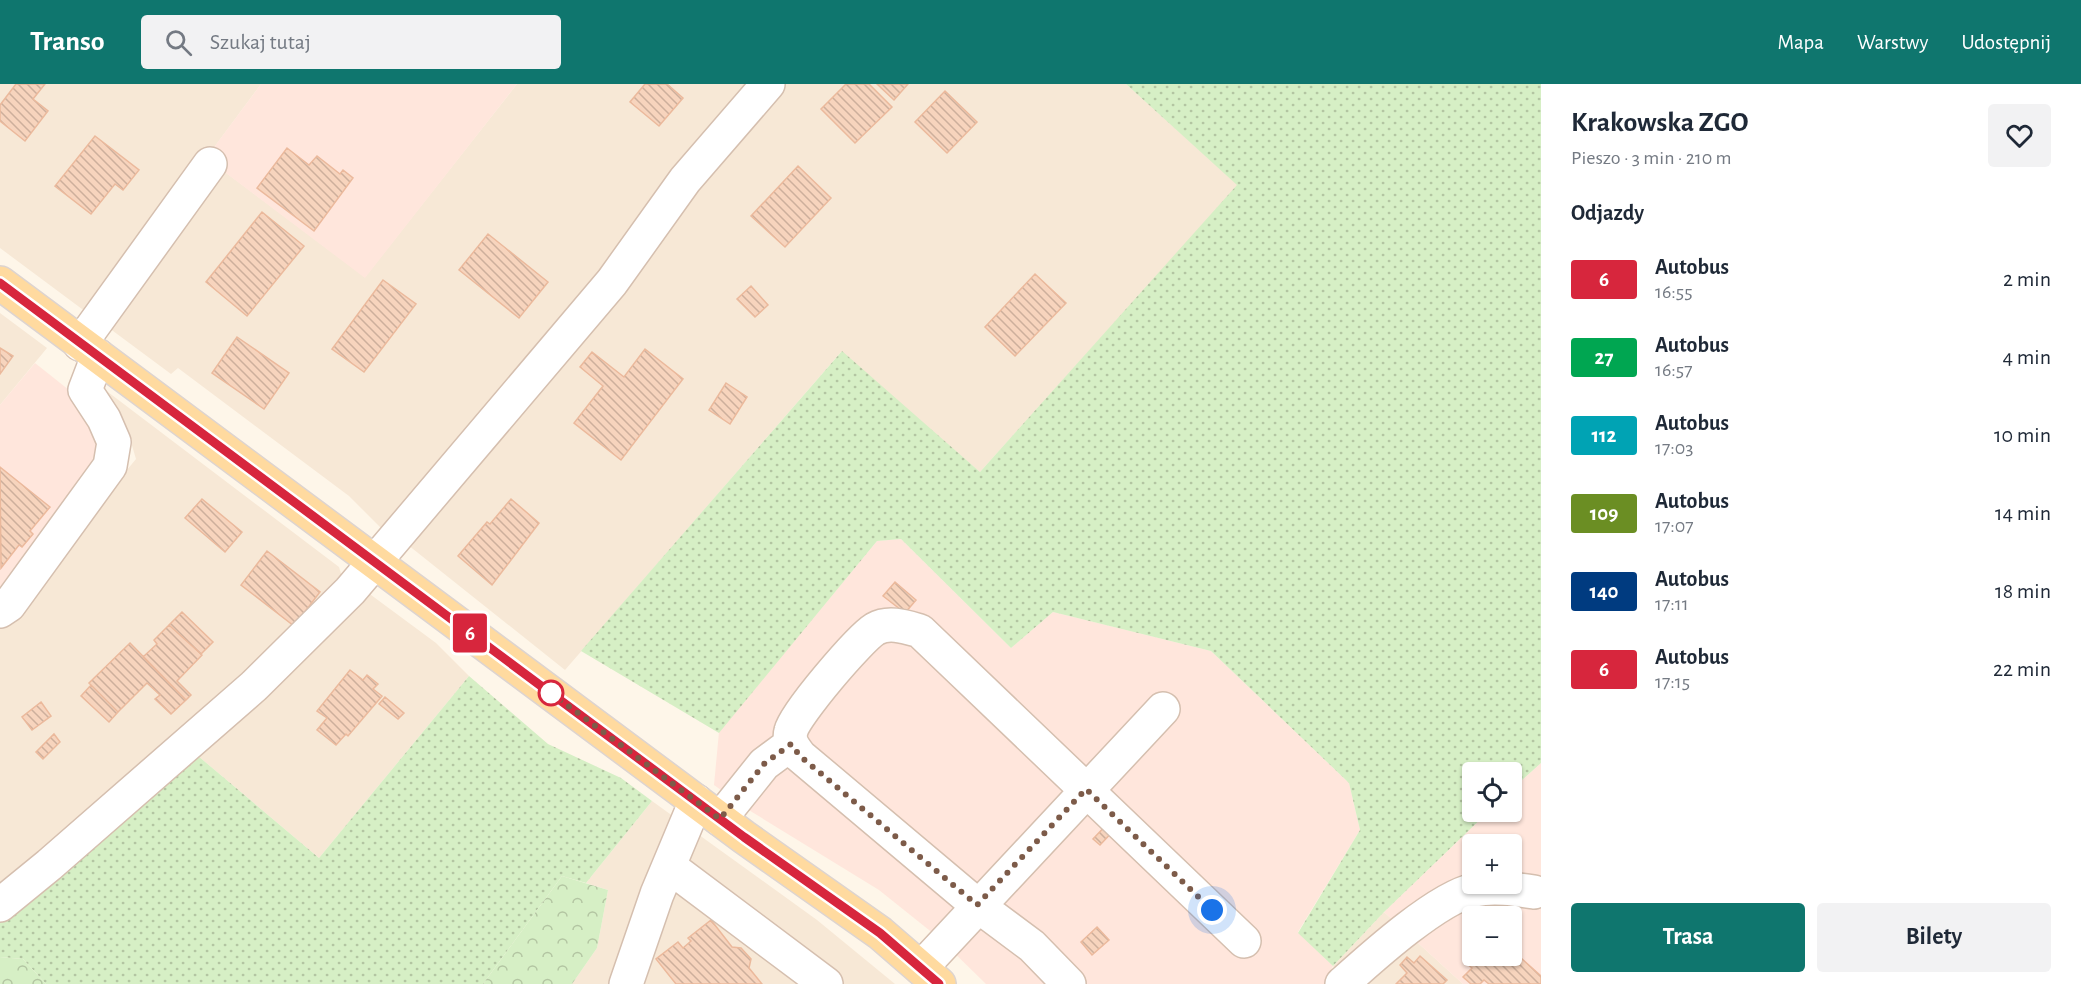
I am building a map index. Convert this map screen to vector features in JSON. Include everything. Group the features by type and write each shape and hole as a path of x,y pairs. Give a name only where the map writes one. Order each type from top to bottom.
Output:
{"main road":[{"path":"0,283 708,810 831,896 929,978"}],"street":[{"path":"0,905 49,866 254,686 350,591 612,282 686,180 768,84"},
{"path":"0,611 9,605 110,466 114,442 104,419 85,390 89,350 210,164"},
{"path":"1069,984 1032,946 977,905 800,756 791,744 790,732 798,716 858,645 876,628 896,624 920,631 1244,941"},
{"path":"929,978 977,905 1163,710"},
{"path":"626,984 657,894 670,867 708,810 791,744"},
{"path":"670,867 826,984"},
{"path":"1342,984 1376,954 1447,901 1473,890 1500,887 1534,892"}],"shaded area":[{"path":"0,84 261,84 90,315 0,248"},
{"path":"261,84 517,84 365,278 206,158"},
{"path":"517,84 760,84 389,529 381,528 349,496 178,368 171,374 109,328 217,166 365,277"},
{"path":"778,84 1126,84 1238,185 980,472 841,352 565,670 408,545"},
{"path":"0,313 47,348 0,405"},
{"path":"35,363 74,394 106,446 0,603 0,405"},
{"path":"100,386 339,567 342,577 341,590 0,897 0,621 11,611 136,459 128,432"},
{"path":"901,539 1011,648 1053,612 1211,651 1349,783 1360,830 1298,932 1333,966 1325,984 986,984 939,938 879,890 752,812 714,785 719,732 877,541"},
{"path":"367,592 436,643 469,676 319,858 191,750"},
{"path":"1541,763 1541,984 1463,984 1384,912 1462,837 1462,894 1522,894 1522,834 1465,834 1478,822 1522,822 1522,780"},
{"path":"652,801 817,920 895,984 572,984 597,948 608,890 586,883"},
{"path":"1384,912 1463,984 1348,984 1333,966"}],"green space":[{"path":"1126,84 1541,84 1541,763 1522,780 1522,762 1462,762 1462,822 1478,822 1465,834 1462,834 1462,837 1384,912 1333,966 1298,933 1360,830 1349,783 1211,651 1053,612 1011,648 901,539 877,541 719,733 581,651 842,351 980,472 1237,185"},
{"path":"469,676 548,744 621,778 652,801 586,883 562,876 483,984 46,984 23,959 0,957 0,914 191,750 319,858"},
{"path":"562,876 608,890 597,948 572,984 483,984"},
{"path":"0,957 23,959 46,984 0,984"}],"building":[{"path":"16,84 45,84 33,99 48,111 25,141 0,121 0,105"},
{"path":"645,84 667,84 683,98 659,126 630,102"},
{"path":"846,84 869,84 892,107 855,143 821,109"},
{"path":"877,84 908,84 894,100"},
{"path":"945,91 977,122 947,153 915,122"},
{"path":"95,136 139,170 123,190 115,184 91,214 55,186"},
{"path":"287,148 309,165 317,156 340,174 343,170 353,178 314,231 257,188"},
{"path":"798,166 831,198 785,247 751,216"},
{"path":"262,212 304,246 247,316 206,282"},
{"path":"488,234 548,282 519,318 459,270"},
{"path":"1035,274 1066,303 1015,356 985,327"},
{"path":"383,280 416,304 364,372 332,349"},
{"path":"751,286 768,305 755,317 737,299"},
{"path":"237,337 289,373 264,409 212,373"},
{"path":"0,348 13,356 0,374"},
{"path":"645,349 683,379 621,460 574,423 603,386 580,367 592,352 624,377"},
{"path":"726,383 747,397 730,424 709,410"},
{"path":"0,467 50,507 30,531 33,534 22,547 19,545 1,568"},
{"path":"202,499 242,532 225,552 185,518"},
{"path":"511,499 539,523 492,585 458,556 487,522 490,524"},
{"path":"267,551 320,592 294,626 241,585"},
{"path":"895,582 916,600 905,613 883,596"},
{"path":"182,612 213,642 201,654 169,625"},
{"path":"169,625 202,655 177,681 191,695 186,700 143,657 157,644 154,640"},
{"path":"130,643 186,700 171,714 155,699 160,695 147,683 118,712 89,683"},
{"path":"350,670 363,680 367,675 378,684 373,689 382,696 348,736 346,734 336,745 317,730 327,718 317,711"},
{"path":"91,685 118,712 109,722 81,696"},
{"path":"385,697 404,713 398,719 379,704"},
{"path":"41,702 51,716 32,730 22,717"},
{"path":"54,734 60,742 43,759 36,752"},
{"path":"1110,821 1117,827 1100,845 1093,839"},
{"path":"711,920 732,947 741,948 751,959 749,968 762,984 676,984 656,959 678,942 683,948 691,941 688,938"},
{"path":"1097,927 1109,940 1092,955 1081,942"},
{"path":"1420,956 1447,980 1443,984 1396,984 1407,973 1400,965 1407,957 1414,963"},
{"path":"1522,959 1541,976 1541,984 1489,984 1484,980 1480,984 1471,984 1463,977 1472,968 1470,966 1522,966"}],"bus line":[{"name":"6","path":"0,283 744,837 831,896 880,933 939,984"}],"route":[{"path":"551,693 547,690 720,819 764,764 791,744 800,756 977,905 1086,789 1212,910"}]}
